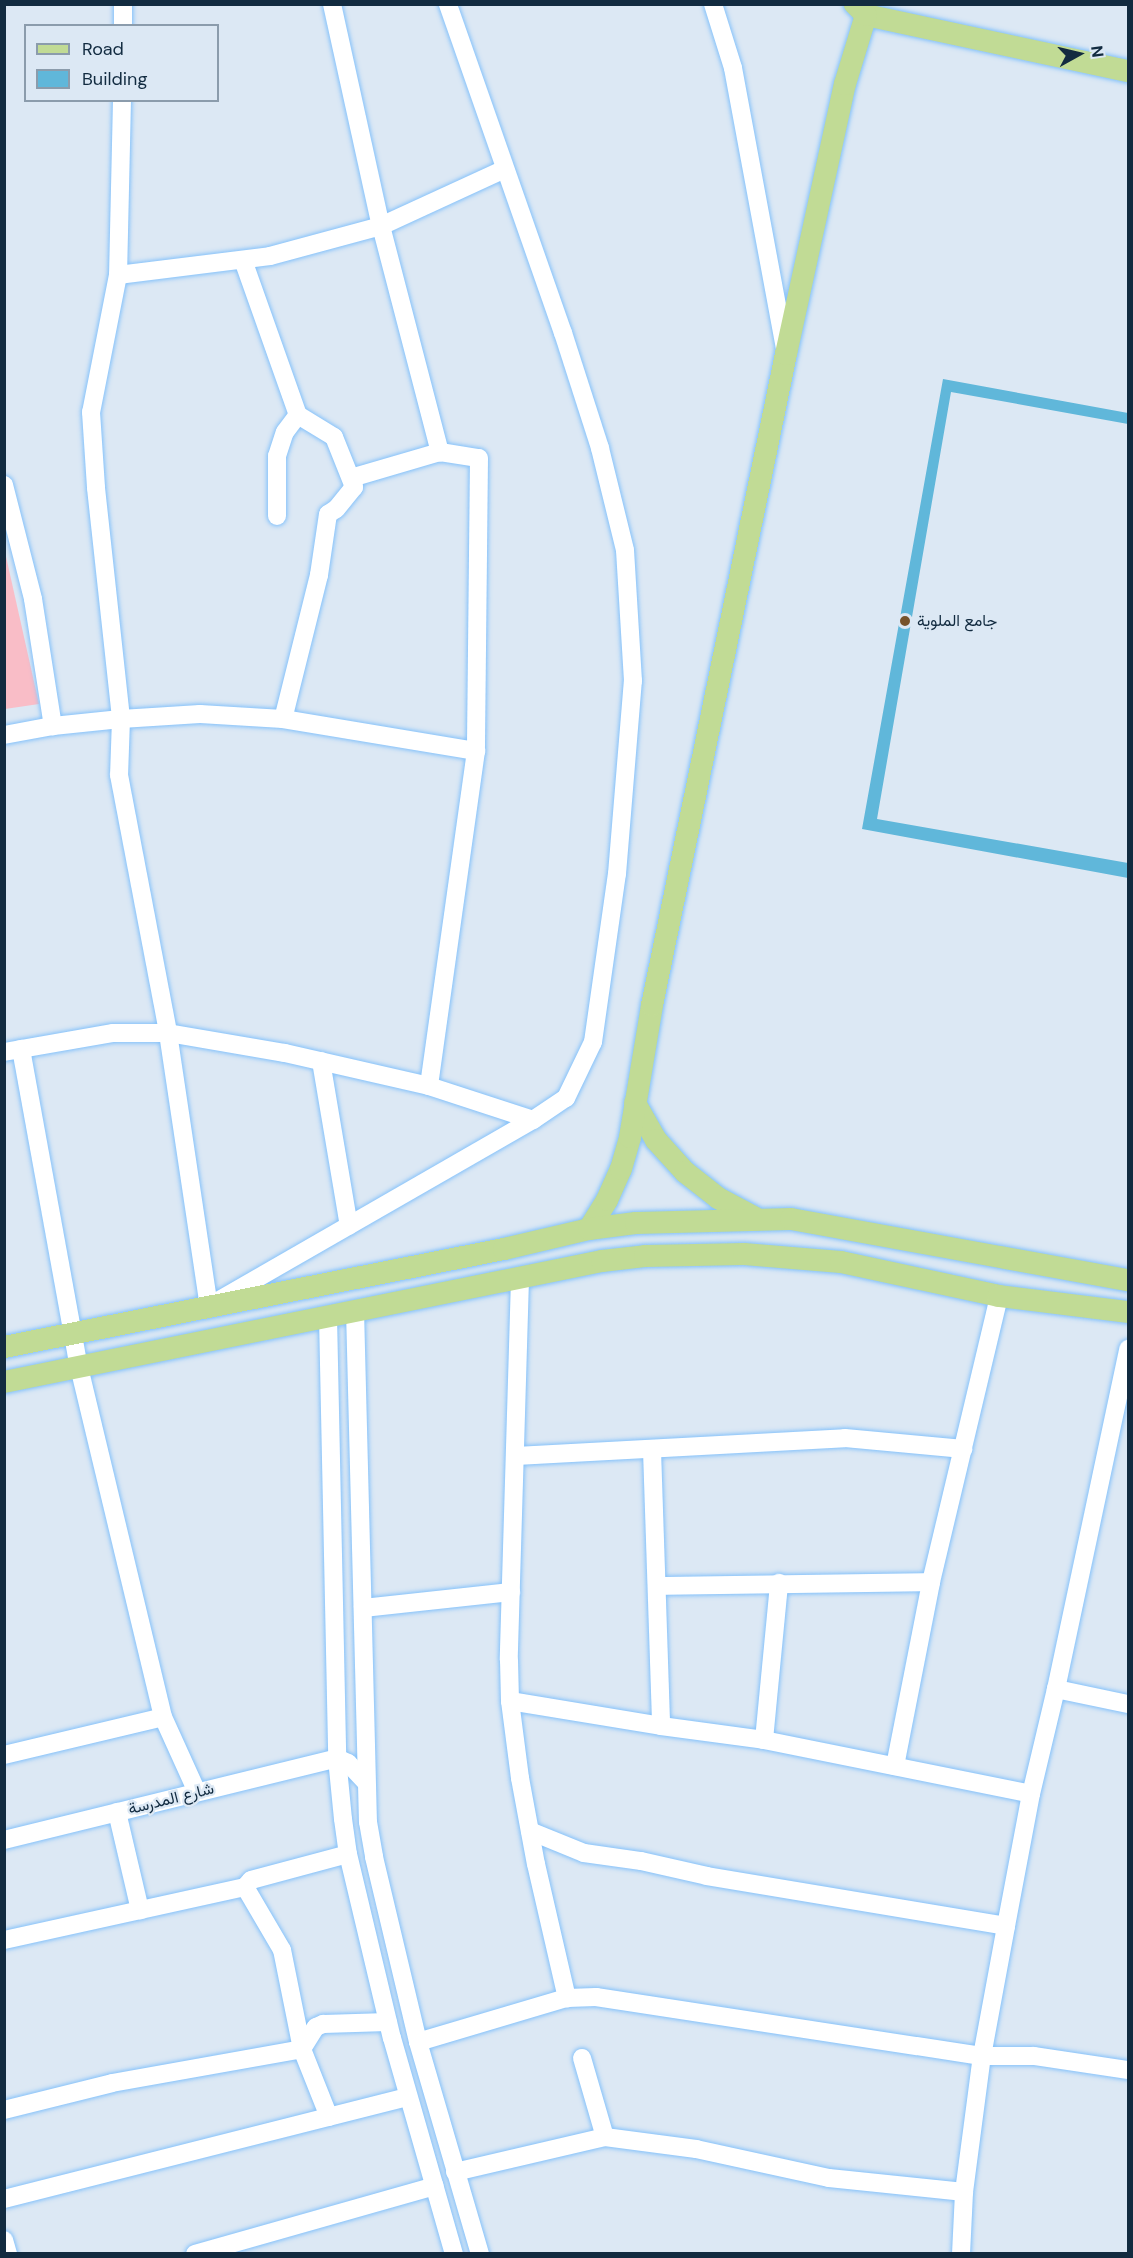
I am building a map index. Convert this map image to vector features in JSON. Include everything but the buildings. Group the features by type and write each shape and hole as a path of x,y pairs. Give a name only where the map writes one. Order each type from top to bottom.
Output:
{"main road":[{"path":"590,1229 621,1169 630,1137 654,993 786,354 863,8 1128,71"},
{"path":"634,1103 657,1140 685,1172 718,1198 755,1218"},
{"path":"4,1347 504,1249 590,1229 636,1223 755,1218 820,1222 1128,1281"},
{"path":"948,1285 956,1248"},
{"path":"4,1382 354,1310 602,1262 645,1256 744,1254 841,1262 999,1296 1128,1312"}],"street":[{"path":"123,4 123,24"},
{"path":"332,4 381,226 440,452"},
{"path":"122,102 118,275 91,412 96,488 122,719 119,775 168,1032 209,1306 533,1120 566,1098 593,1042 616,885 633,681 625,550 603,459 563,333 448,4"},
{"path":"713,4 733,68 786,354"},
{"path":"118,275 270,256 381,226 505,169"},
{"path":"243,260 298,415 333,437 354,486 336,509 328,514 319,575 283,719"},
{"path":"277,516 277,456 285,432 298,415"},
{"path":"351,478 440,452 479,458 476,751 429,1086"},
{"path":"4,485 33,599 52,726"},
{"path":"4,735 52,726 200,714 283,719 476,751"},
{"path":"197,1792 164,1718 79,1367 13,1050 113,1033 168,1032 321,1061 429,1086 533,1120"},
{"path":"321,1061 349,1226"},
{"path":"520,1279 510,1701 520,1778 530,1831 549,1930 567,1998"},
{"path":"895,1766 931,1582 999,1296"},
{"path":"354,1310 363,1608 365,1781 374,1857 418,2042 480,2253"},
{"path":"328,1316 338,1758 348,1854 388,2022 454,2253"},
{"path":"961,2253 964,2192 982,2056 1006,1926 1031,1794 1056,1689 1128,1349"},
{"path":"516,1456 845,1438 963,1449"},
{"path":"652,1450 661,1726"},
{"path":"657,1586 931,1582"},
{"path":"764,1740 779,1583"},
{"path":"363,1608 511,1592"},
{"path":"1056,1689 1128,1704"},
{"path":"510,1701 764,1740 1031,1794"},
{"path":"4,1755 164,1718"},
{"path":"338,1758 348,1763 365,1781"},
{"name":"شارع المدرسة","path":"4,1840 338,1758"},
{"path":"117,1812 140,1910"},
{"path":"530,1831 584,1853 641,1860 707,1876 1006,1926"},
{"path":"4,1940 245,1887 251,1880 348,1854"},
{"path":"245,1887 282,1950 302,2049 329,2117"},
{"path":"418,2042 567,1998 596,1997 982,2056 1034,2056 1128,2070"},
{"path":"4,2110 112,2083 302,2049 316,2027 323,2024 388,2022"},
{"path":"582,2058 605,2137"},
{"path":"4,2199 408,2097"},
{"path":"455,2172 605,2137 696,2150 829,2178 964,2192"},
{"path":"195,2253 435,2186"},
{"path":"4,2240 8,2253"}],"shaded area":[{"path":"5,552 39,704 4,709"}],"place":[{"name":"جامع الملوية","path":"905,621"}]}
